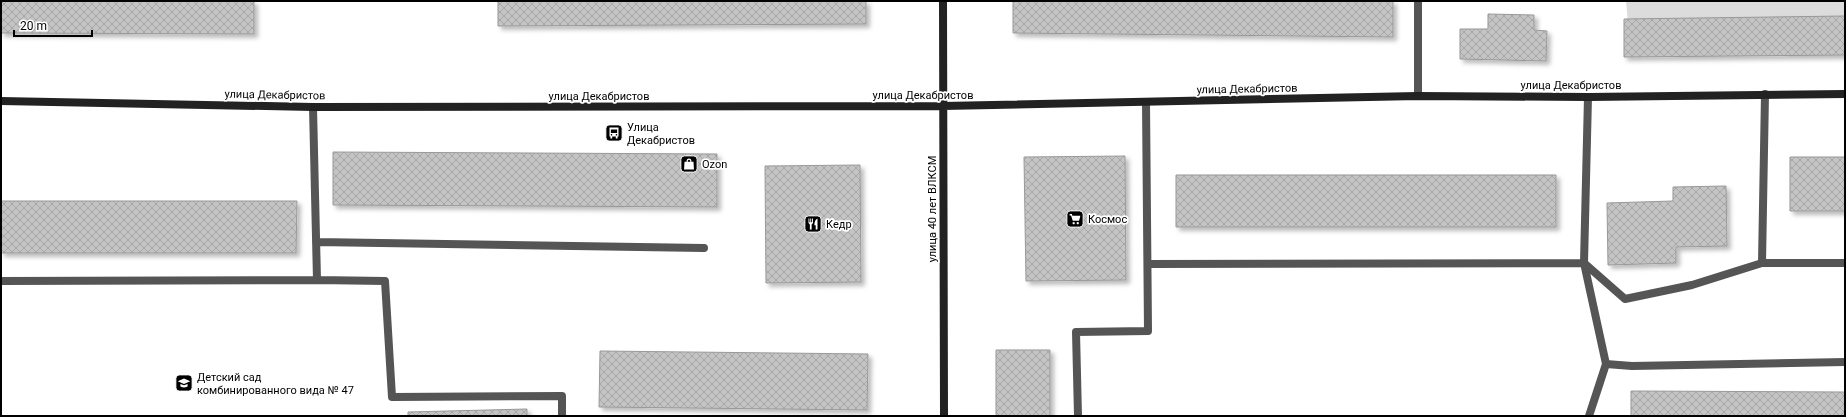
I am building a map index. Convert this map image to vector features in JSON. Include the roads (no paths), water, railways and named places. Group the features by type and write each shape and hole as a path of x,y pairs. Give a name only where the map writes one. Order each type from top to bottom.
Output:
{"main road":[{"name":"улица 40 лет ВЛКСМ","path":"943,1 944,416"},
{"name":"улица Декабристов","path":"1,101 313,107 943,106 1146,103 1418,96 1588,97 1845,94"}],"street":[{"path":"1418,1 1418,96"},
{"path":"1762,263 1765,94"},
{"path":"1588,97 1584,263 1606,364 1589,416"},
{"path":"1078,416 1076,332 1148,331 1146,103"},
{"path":"313,107 317,280"},
{"path":"316,242 704,248"},
{"path":"1148,264 1584,263 1625,299 1692,285 1762,263 1845,263"},
{"path":"1,281 385,281 392,397 562,396 562,416"},
{"path":"1606,364 1632,366 1845,362"}],"place":[{"name":"Улица Декабристов","path":"614,133"},
{"name":"Ozon","path":"689,164"},
{"name":"Космос","path":"1075,219"},
{"name":"Кедр","path":"813,224"},
{"name":"Детский сад комбинированного вида № 47","path":"184,383"}]}
